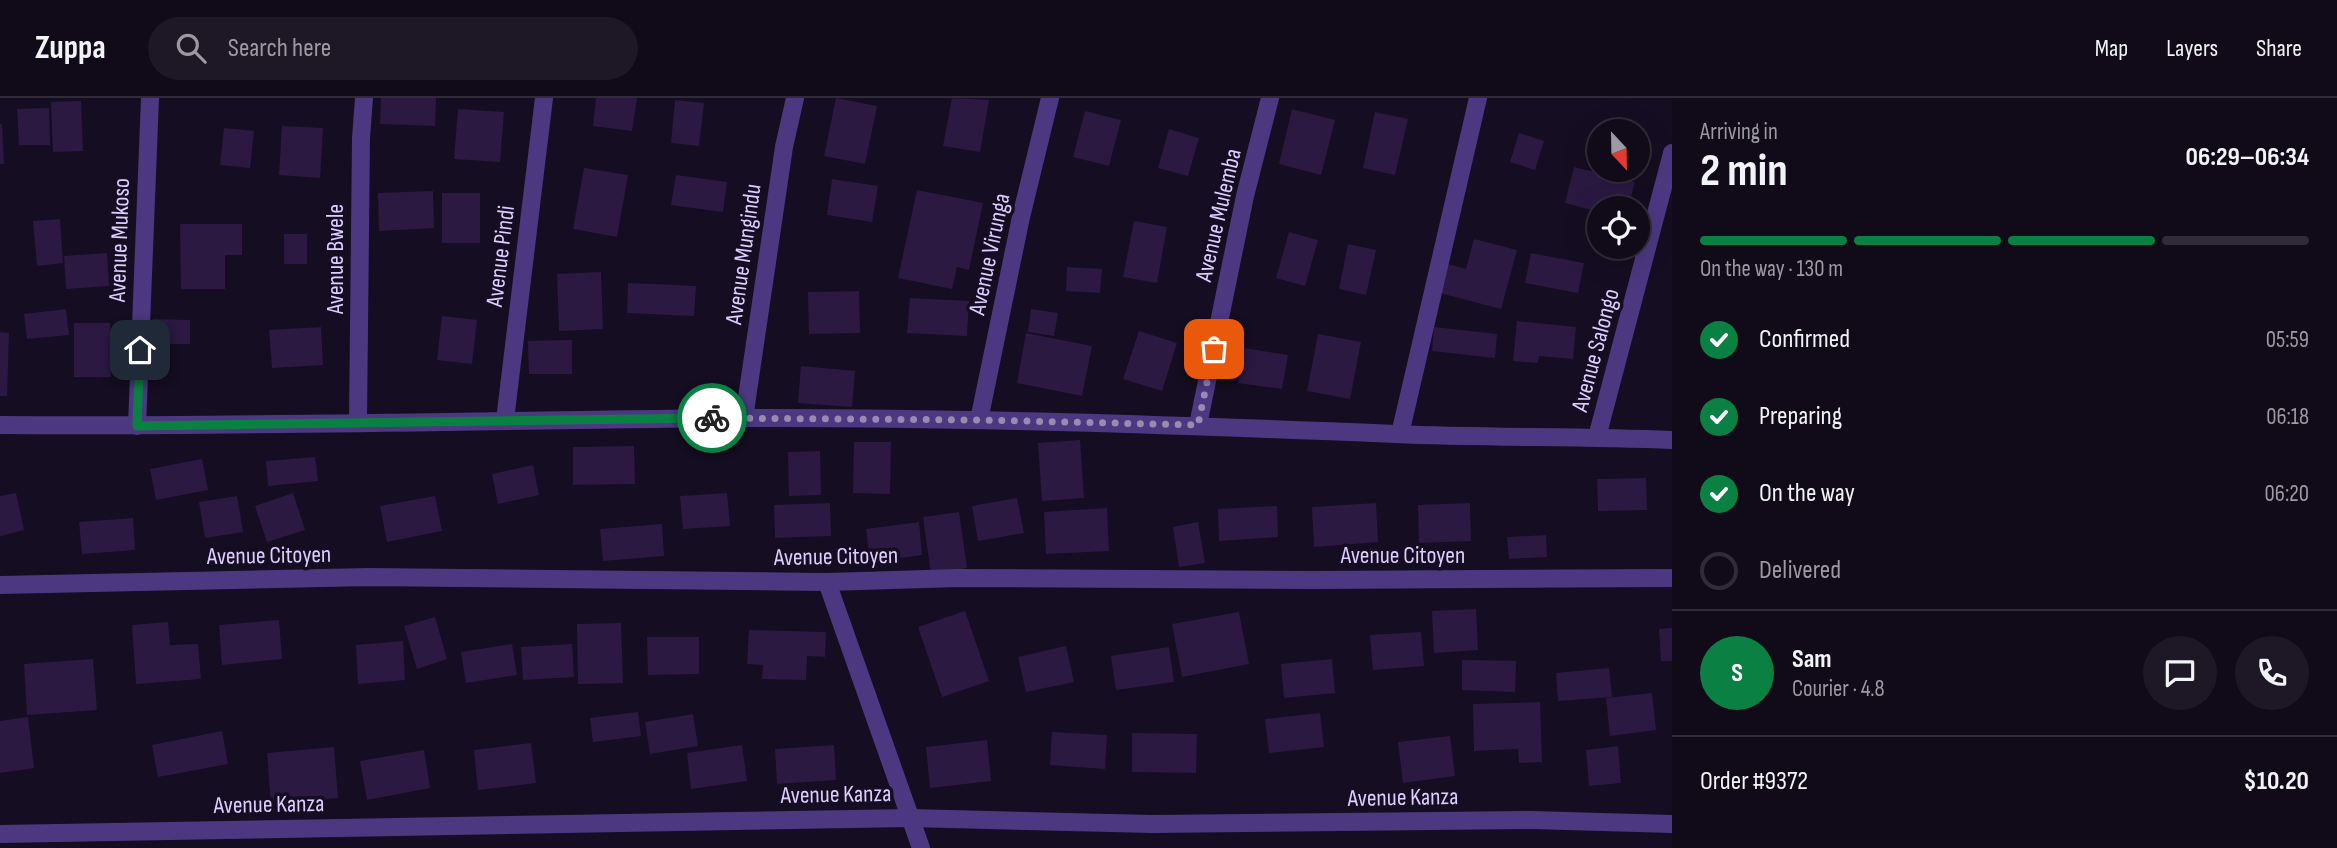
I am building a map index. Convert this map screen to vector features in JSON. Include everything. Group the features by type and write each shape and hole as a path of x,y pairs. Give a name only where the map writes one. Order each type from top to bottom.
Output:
{"street":[{"name":"Avenue Mukoso","path":"137,426 150,98"},
{"name":"Avenue Bwele","path":"358,422 360,138 364,98"},
{"name":"Avenue Pindi","path":"505,420 544,98"},
{"name":"Avenue Mungindu","path":"744,418 783,148 795,98"},
{"name":"Avenue Virunga","path":"979,420 1021,217 1050,98"},
{"name":"Avenue Mulemba","path":"1198,425 1245,196 1270,98"},
{"path":"1400,434 1478,98"},
{"name":"Avenue Salongo","path":"1597,437 1672,153"},
{"path":"0,425 137,426 744,418 979,420 1672,440"},
{"name":"Avenue Citoyen","path":"0,585 369,577 827,582 958,578 1672,578"},
{"path":"827,582 921,848"},
{"name":"Avenue Kanza","path":"0,834 910,818 1152,824 1532,820 1672,824"}],"building":[{"path":"381,98 436,98 435,126 380,124"},
{"path":"596,98 637,98 632,131 593,126"},
{"path":"836,98 877,106 865,164 824,156"},
{"path":"952,98 989,100 980,152 943,146"},
{"path":"675,100 704,103 699,146 671,143"},
{"path":"81,101 83,151 53,152 51,102"},
{"path":"49,108 50,145 19,145 17,109"},
{"path":"458,109 504,112 500,162 454,159"},
{"path":"1292,109 1335,120 1321,175 1279,164"},
{"path":"1085,111 1121,120 1109,166 1073,157"},
{"path":"1375,112 1408,119 1395,175 1363,168"},
{"path":"2,124 4,164 0,164"},
{"path":"282,126 323,128 320,178 279,175"},
{"path":"224,128 254,131 250,168 220,165"},
{"path":"1169,129 1199,138 1188,176 1158,168"},
{"path":"1519,133 1544,141 1535,170 1510,162"},
{"path":"1574,167 1587,170 1587,182 1635,182 1631,196 1587,196 1587,209 1565,203"},
{"path":"584,168 628,175 617,237 573,229"},
{"path":"676,175 727,182 723,212 671,205"},
{"path":"832,179 878,186 872,222 827,215"},
{"path":"917,190 983,203 969,270 957,267 952,289 898,278"},
{"path":"433,191 434,228 379,231 378,193"},
{"path":"442,193 480,193 480,243 442,243"},
{"path":"60,219 63,263 37,266 33,221"},
{"path":"1134,221 1167,227 1157,283 1123,277"},
{"path":"180,224 242,224 242,255 225,255 225,289 181,289"},
{"path":"1289,232 1318,240 1305,286 1276,278"},
{"path":"284,234 307,234 307,264 284,264"},
{"path":"1474,239 1517,250 1501,309 1440,293 1448,264 1466,269"},
{"path":"1348,244 1376,250 1366,295 1339,289"},
{"path":"107,253 109,286 66,289 64,256"},
{"path":"1531,253 1584,263 1578,293 1525,283"},
{"path":"1067,267 1102,269 1100,293 1066,291"},
{"path":"601,272 603,329 559,331 557,274"},
{"path":"628,283 696,286 694,316 627,313"},
{"path":"859,291 860,333 809,334 808,292"},
{"path":"910,298 969,301 967,336 907,333"},
{"path":"66,309 69,335 27,339 24,314"},
{"path":"1031,309 1058,313 1054,336 1028,332"},
{"path":"442,316 477,320 472,364 437,360"},
{"path":"153,319 190,320 190,344 152,344"},
{"path":"1517,321 1576,327 1573,359 1539,356 1538,363 1513,361"},
{"path":"74,323 110,323 111,377 74,377"},
{"path":"321,327 323,365 272,368 269,330"},
{"path":"1434,327 1497,334 1495,358 1432,351"},
{"path":"1139,331 1177,343 1162,391 1123,379"},
{"path":"0,332 9,333 7,396 0,396"},
{"path":"1026,333 1092,346 1082,396 1017,383"},
{"path":"1318,334 1361,342 1350,399 1307,391"},
{"path":"572,340 572,374 529,374 528,341"},
{"path":"1244,348 1288,355 1282,389 1238,383"},
{"path":"801,366 855,371 852,407 798,403"},
{"path":"1080,440 1084,498 1042,501 1038,443"},
{"path":"854,442 891,442 890,494 853,493"},
{"path":"634,446 635,484 573,485 573,447"},
{"path":"820,451 821,495 789,496 788,452"},
{"path":"315,457 318,481 268,486 266,461"},
{"path":"202,459 208,490 156,500 150,469"},
{"path":"533,465 539,495 498,504 492,474"},
{"path":"1646,478 1647,510 1598,511 1597,479"},
{"path":"16,493 24,530 0,536 0,496"},
{"path":"293,493 305,530 267,542 255,506"},
{"path":"727,493 730,526 683,529 680,496"},
{"path":"237,496 243,532 205,538 199,502"},
{"path":"435,496 442,531 387,542 380,506"},
{"path":"1017,498 1024,533 978,541 972,506"},
{"path":"830,503 831,536 775,538 774,505"},
{"path":"1376,503 1378,542 1314,547 1312,507"},
{"path":"1470,503 1471,541 1419,543 1418,505"},
{"path":"1277,506 1278,537 1219,541 1218,509"},
{"path":"1107,508 1109,551 1046,554 1044,512"},
{"path":"959,512 967,568 931,574 923,517"},
{"path":"133,518 135,550 82,554 79,522"},
{"path":"919,522 922,555 870,562 866,529"},
{"path":"1198,522 1205,563 1179,567 1173,527"},
{"path":"662,524 664,556 603,561 600,529"},
{"path":"1546,535 1547,557 1509,559 1507,537"},
{"path":"1476,609 1478,650 1434,653 1432,611"},
{"path":"965,611 989,681 942,697 918,627"},
{"path":"1239,612 1249,664 1182,677 1172,624"},
{"path":"435,617 447,659 417,669 404,626"},
{"path":"279,620 282,659 222,665 219,625"},
{"path":"168,622 170,645 198,644 201,679 136,684 132,625"},
{"path":"621,623 623,683 578,684 577,624"},
{"path":"1672,628 1672,661 1661,661 1659,629"},
{"path":"749,630 826,632 825,657 807,656 806,680 762,679 763,665 747,664"},
{"path":"1421,632 1424,666 1373,670 1370,635"},
{"path":"647,637 699,637 699,674 648,675"},
{"path":"403,641 405,680 358,684 356,645"},
{"path":"512,644 517,675 466,683 461,652"},
{"path":"572,644 574,677 523,680 521,647"},
{"path":"1066,646 1074,682 1026,692 1018,657"},
{"path":"1169,647 1174,682 1116,690 1111,656"},
{"path":"93,659 97,710 27,715 24,664"},
{"path":"1332,659 1335,693 1284,698 1281,664"},
{"path":"1462,660 1516,661 1515,692 1462,690"},
{"path":"1609,668 1612,697 1558,701 1556,673"},
{"path":"1652,693 1656,730 1610,736 1606,698"},
{"path":"1540,702 1542,762 1519,763 1518,749 1474,751 1473,704"},
{"path":"638,712 641,736 593,742 590,718"},
{"path":"1320,713 1324,747 1269,753 1265,719"},
{"path":"693,714 698,746 650,754 645,722"},
{"path":"28,717 34,768 0,773 0,721"},
{"path":"222,731 228,764 158,777 152,745"},
{"path":"1052,732 1107,735 1105,769 1050,765"},
{"path":"1132,733 1197,734 1196,773 1132,772"},
{"path":"1450,736 1455,776 1403,783 1398,742"},
{"path":"987,740 991,781 930,788 926,747"},
{"path":"531,743 536,783 478,790 474,750"},
{"path":"742,745 747,781 691,789 687,753"},
{"path":"834,745 836,780 777,784 775,749"},
{"path":"1618,746 1621,783 1589,786 1586,750"},
{"path":"334,747 338,798 271,804 267,753"},
{"path":"424,750 430,788 367,800 360,761"}],"way so far":[{"path":"712,418 1198,425 1214,349"}],"route":[{"path":"140,350 137,426 712,418"}]}
